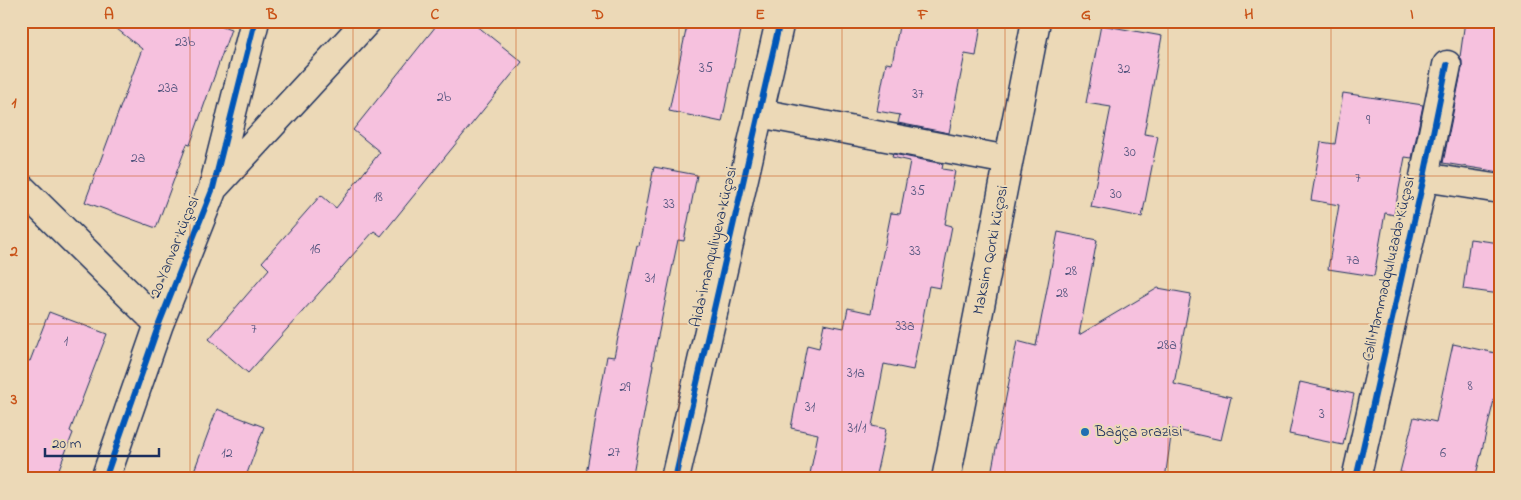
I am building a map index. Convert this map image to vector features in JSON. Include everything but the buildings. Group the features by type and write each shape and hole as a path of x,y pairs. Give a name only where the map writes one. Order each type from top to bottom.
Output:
{"street":[{"name":"20 Yanvar küçəsi","path":"105,479 159,324 213,188 255,21"},
{"name":"20 Yanvar küçəsi","path":"213,188 367,21"},
{"name":"Aida İmanquliyeva küçəsi","path":"675,479 780,21"},
{"name":"Maksim Qorki küçəsi","path":"946,479 1036,21"},
{"name":"Cəlil Məmmədquluzadə Küçəsi","path":"1356,479 1424,177 1447,65"},
{"path":"759,113 1008,160"},
{"name":"Cəlil Məmmədquluzadə Küçəsi","path":"1424,177 1500,189"},
{"path":"21,188 159,324"}],"cycle path":[{"path":"105,479 159,324 213,188 255,21"},
{"path":"675,479 780,21"},
{"path":"1356,479 1424,177 1447,65"}],"place":[{"name":"Bağça ərazisi","path":"1085,432"}]}
